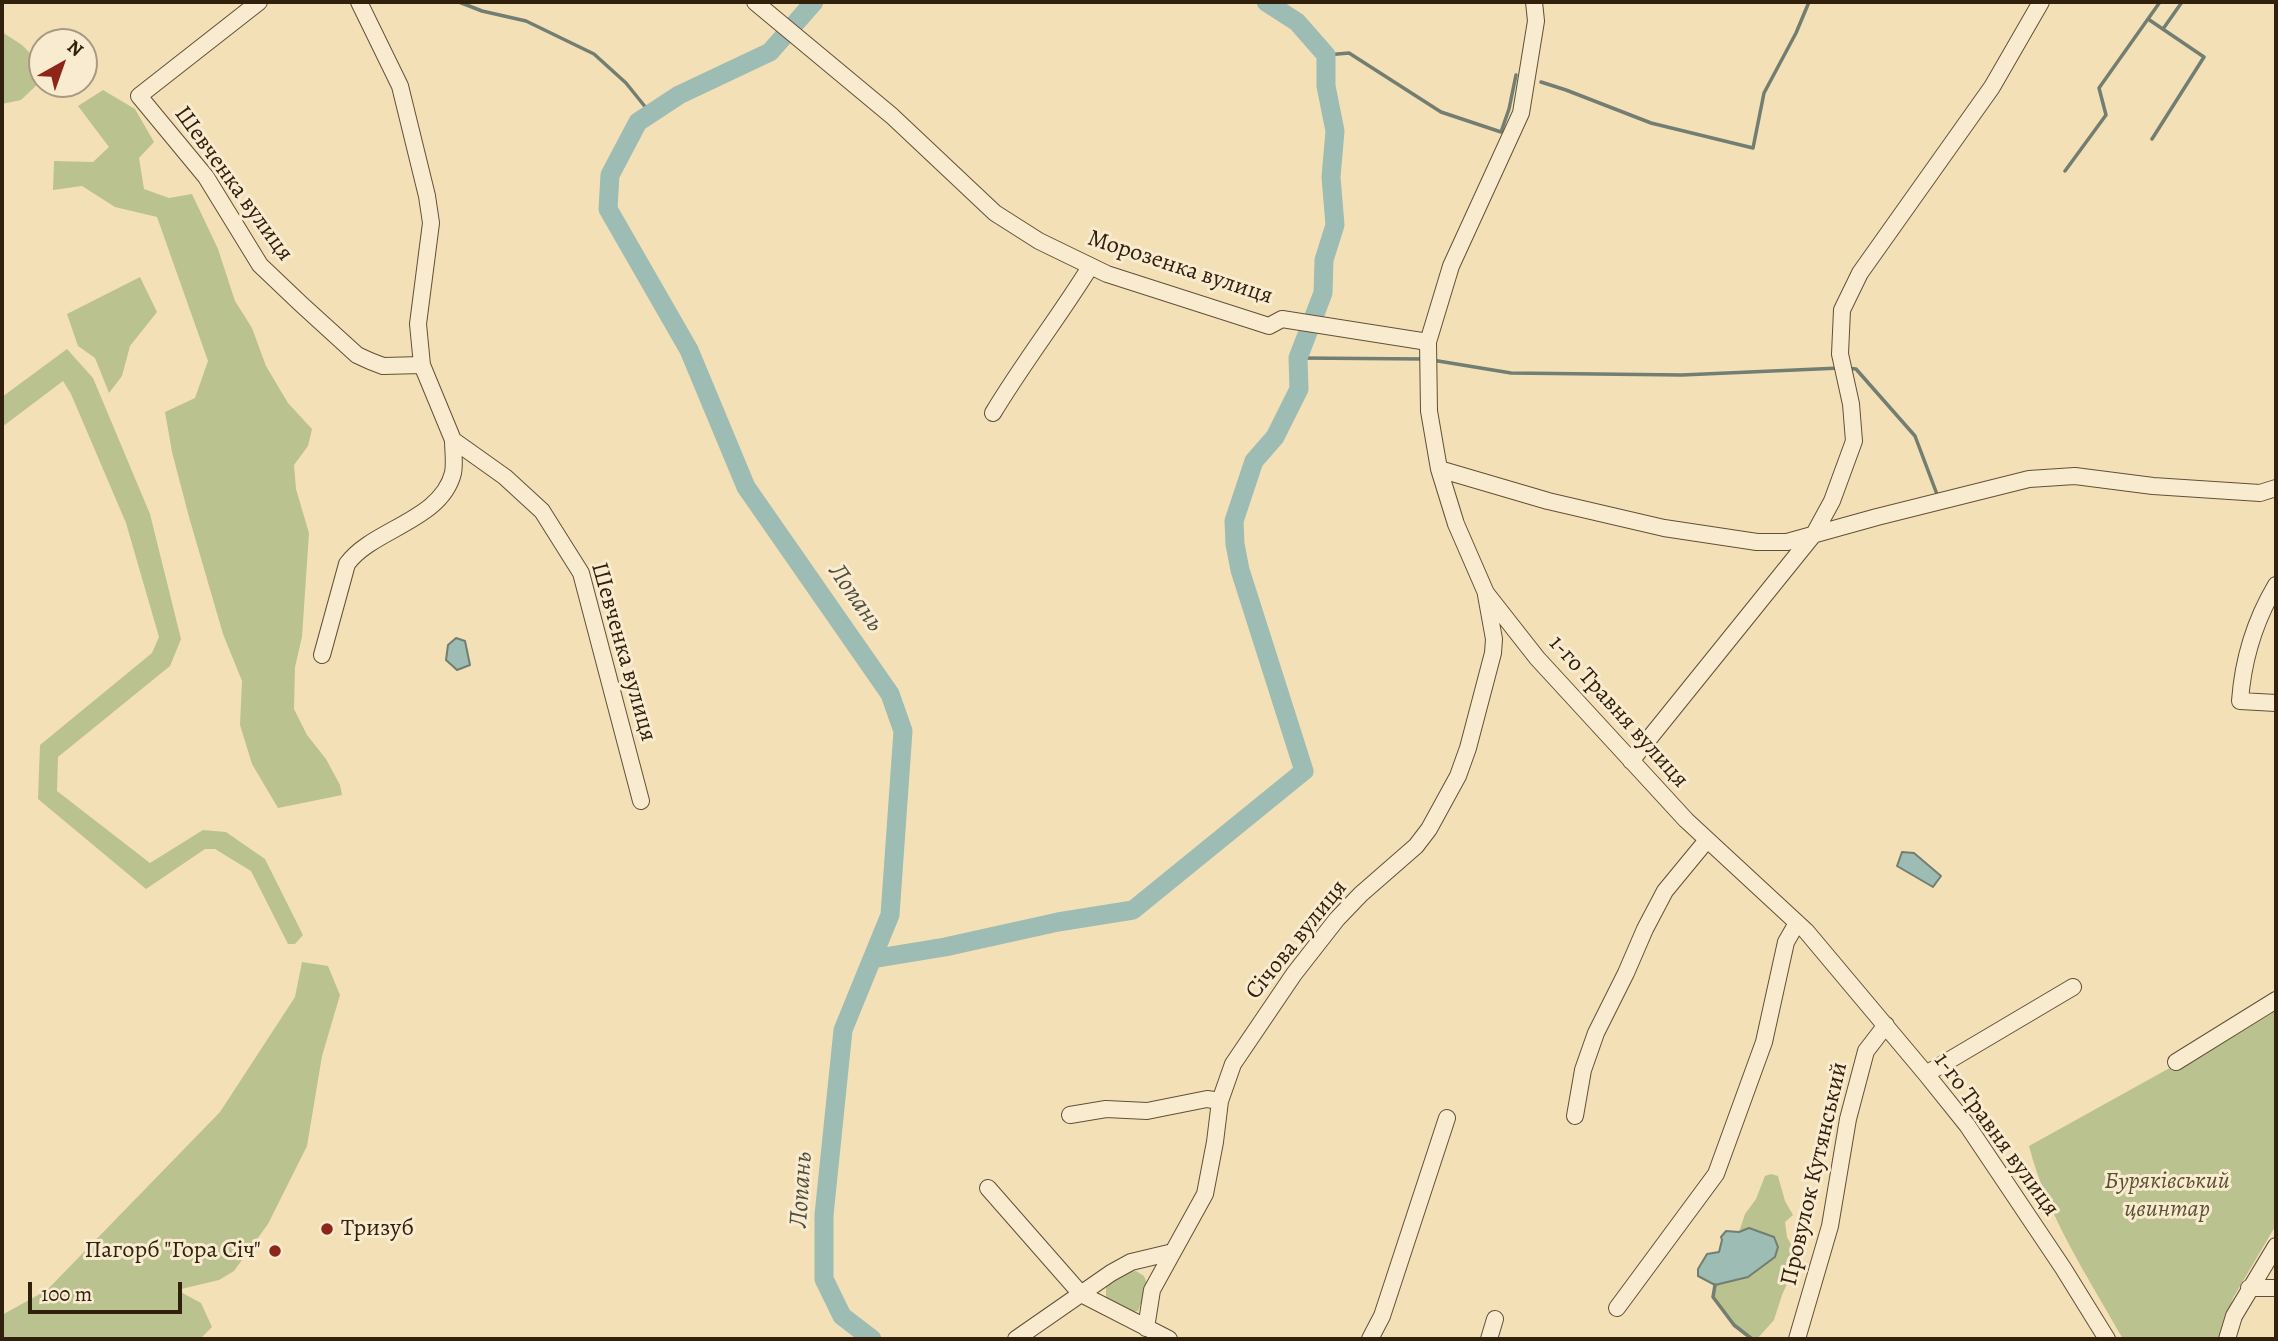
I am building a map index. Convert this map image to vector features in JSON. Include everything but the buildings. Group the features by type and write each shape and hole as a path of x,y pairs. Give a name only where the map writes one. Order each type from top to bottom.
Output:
{"street":[{"name":"Шевченка вулиця","path":"259,2 205,47 139,96 206,177 260,265 301,304 357,355 383,366 422,365"},
{"path":"322,654 346,564 355,552 413,519 445,491 453,471 453,440 422,365 418,324 431,223 427,197 400,86 359,2"},
{"name":"Морозенка вулиця","path":"755,2 892,116 995,212 1039,241 1090,267 1269,326 1282,319 1428,342"},
{"name":"1-го Травня вулиця","path":"1534,2 1536,21 1521,113 1451,266 1428,342 1429,411 1440,469 1455,524 1486,593 1533,652 1631,761 1707,839 1797,923 1886,1025 1967,1125 2107,1339"},
{"path":"1631,761 1814,534 1832,501 1854,441 1851,404 1840,354 1842,310 1860,272 1992,87 2041,2"},
{"path":"993,413 1090,267"},
{"name":"Шевченка вулиця","path":"453,440 505,477 542,511 581,573 641,801"},
{"path":"1440,469 1548,501 1664,528 1757,542 1787,542 2029,480 2075,476 2166,487 2260,493 2276,488"},
{"path":"2276,585 2252,632 2242,672 2240,702 2276,703"},
{"name":"Січова вулиця","path":"1146,1328 1152,1290 1205,1194 1212,1165 1220,1101 1233,1064 1294,974 1337,919 1416,846 1458,776 1493,653 1494,639 1486,593"},
{"path":"1493,653 1509,644 1533,652"},
{"path":"1575,1116 1583,1070 1596,1032 1645,929 1665,891 1707,839"},
{"path":"1617,1308 1716,1174 1764,1042 1786,942 1797,923"},
{"path":"1926,1074 2073,987"},
{"path":"2176,1062 2276,1000"},
{"name":"Провулок Кутянський","path":"1797,1339 1830,1226 1848,1119 1866,1051 1886,1025"},
{"path":"1070,1115 1106,1109 1147,1111 1207,1099 1220,1101"},
{"path":"1370,1339 1382,1316 1447,1118"},
{"path":"988,1188 1081,1294 1169,1339"},
{"path":"2227,1339 2234,1316 2276,1246"},
{"path":"1016,1339 1131,1262 1174,1251"},
{"path":"2249,1288 2276,1288"},
{"path":"1489,1339 1495,1319"}],"green space":[{"path":"2,32 28,51 28,93 21,100 2,104"},
{"path":"103,90 135,109 154,142 139,158 144,189 169,198 192,194 218,249 235,301 252,328 266,366 288,403 312,429 308,446 294,465 296,489 309,533 302,637 295,667 294,709 307,735 326,759 340,785 342,795 278,808 252,764 240,725 242,681 223,634 189,517 165,412 195,398 208,361 157,217 115,207 82,186 53,190 54,161 93,162 109,147 78,106 90,98 98,98 98,93"},
{"path":"140,277 157,312 130,346 122,376 109,393 95,358 78,346 67,314"},
{"path":"67,349 93,378 150,514 181,639 170,666 58,757 57,791 150,863 203,830 226,832 265,859 303,935 295,944 288,944 251,871 215,849 205,849 146,889 38,799 40,745 152,653 159,637 126,523 63,381 2,427 2,397"},
{"path":"302,962 328,966 340,995 322,1056 307,1146 268,1224 234,1271 219,1280 177,1290 201,1303 212,1327 200,1339 2,1339 2,1315 47,1290 220,1112 295,997"},
{"name":"Буряківський цвинтар","path":"2276,1009 2276,1225 2233,1298 2220,1339 2123,1339 2057,1221 2029,1146"},
{"path":"1765,1176 1778,1176 1785,1201 1793,1215 1785,1222 1787,1237 1793,1248 1789,1259 1787,1284 1774,1320 1757,1339 1737,1328 1713,1297 1715,1285 1748,1277 1775,1257 1749,1228 1739,1232 1745,1214 1756,1199"},
{"path":"1136,1271 1144,1276 1148,1286 1138,1311 1132,1312 1106,1301 1106,1288 1112,1281 1123,1274"}],"water":[{"path":"456,638 465,641 470,665 457,670 446,660 448,645"},
{"path":"1902,852 1914,853 1941,876 1933,887 1897,866"},
{"path":"1749,1228 1774,1237 1778,1247 1775,1257 1748,1277 1715,1285 1698,1276 1698,1269 1707,1254 1719,1252 1721,1237 1726,1231 1739,1232"}],"waterway":[{"path":"459,2 482,11 526,21 594,54 626,83 651,114"},
{"name":"Лопань","path":"814,2 770,52 679,95 638,122 610,175 608,209 689,350 746,487 890,694 903,731 890,915 843,1030 824,1215 824,1279 842,1316 872,1339"},
{"path":"872,959 1133,910 1304,771 1240,570 1234,521 1254,461 1275,437 1299,389 1298,358 1323,293 1324,260 1335,225 1331,177 1335,131 1326,86 1326,55 1297,22 1266,2"},
{"path":"1541,82 1651,123 1753,148 1764,93 1809,2"},
{"path":"2065,171 2106,115 2099,88 2160,2"},
{"path":"2163,29 2182,2"},
{"path":"2148,19 2204,57 2152,139"},
{"path":"1326,55 1349,53 1441,112 1501,132 1516,75"},
{"path":"1298,358 1425,359"},
{"path":"1432,360 1511,373 1682,375 1840,368"},
{"path":"1847,368 1856,369 1915,436 1938,497"},
{"path":"1715,1285 1713,1297 1734,1325 1752,1339"}],"place":[{"name":"Тризуб","path":"327,1229"},
{"name":"Пагорб \"Гора Січ\"","path":"275,1251"}]}
